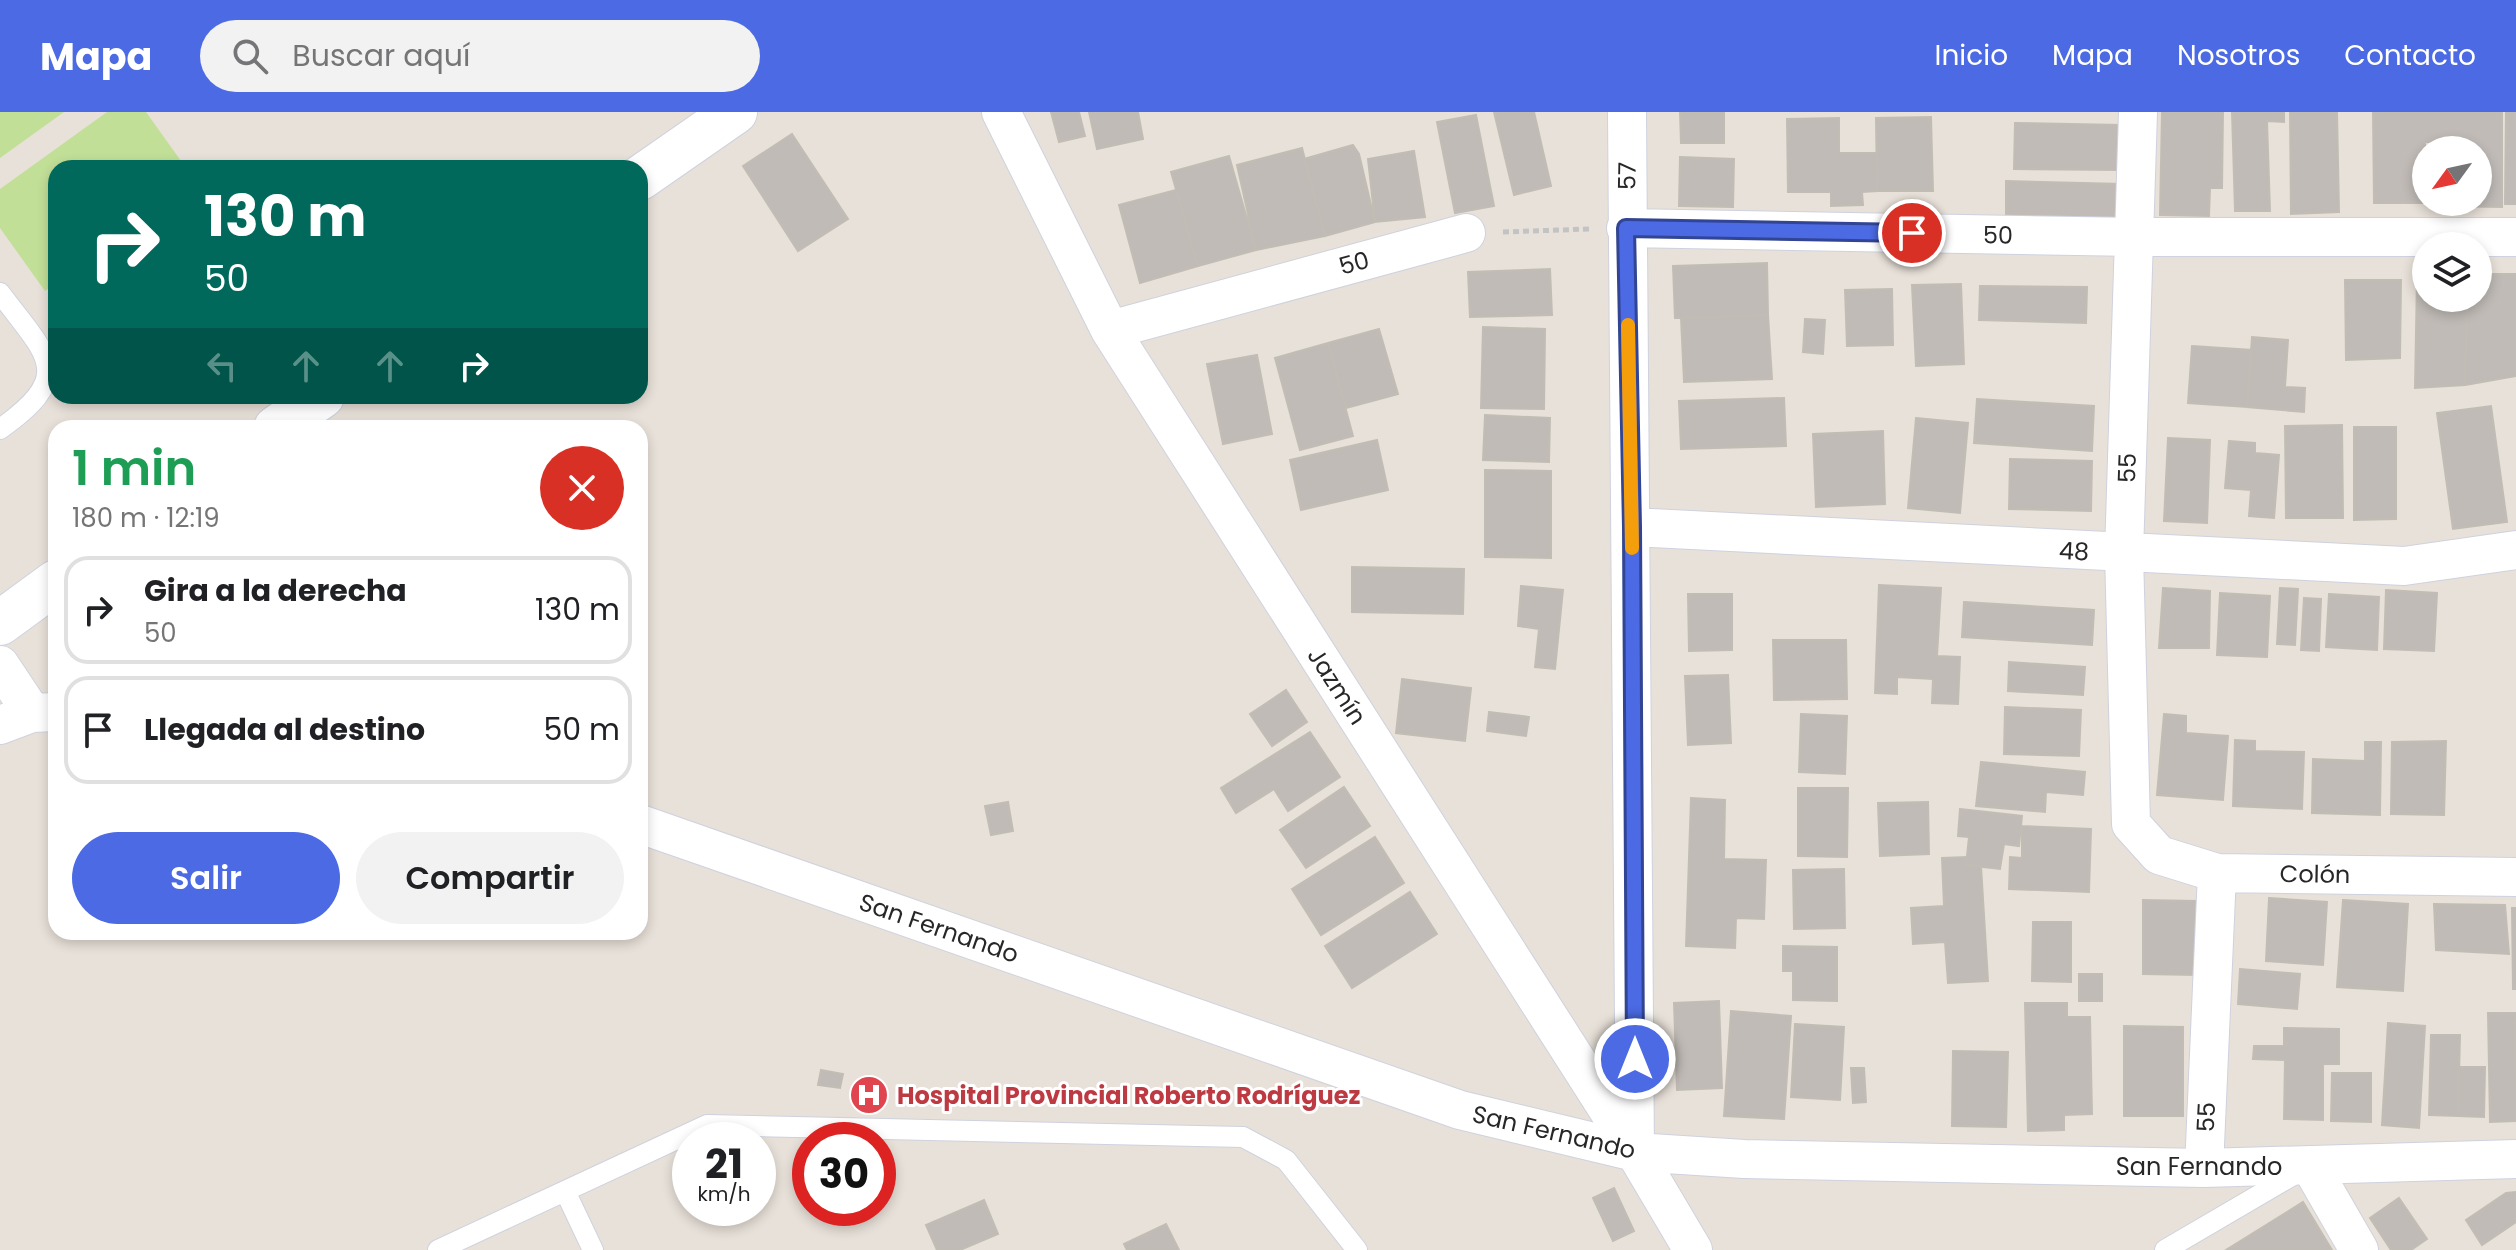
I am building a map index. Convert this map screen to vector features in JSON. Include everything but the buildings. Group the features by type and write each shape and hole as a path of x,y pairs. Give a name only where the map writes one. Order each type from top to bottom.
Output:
{"main road":[{"path":"648,172 735,112"},
{"path":"288,420 310,404"},
{"path":"0,623 48,588"}],"street":[{"name":"Jazmín","path":"1001,112 1110,330 1635,1152 1693,1250"},
{"name":"57","path":"1627,112 1635,1152"},
{"name":"55","path":"2131,824 2124,553 2138,112"},
{"name":"50","path":"1626,228 2135,237 2516,237"},
{"name":"50","path":"1110,330 1466,233"},
{"name":"48","path":"1632,527 2404,566 2516,550"},
{"path":"0,665 29,717"},
{"name":"Colón","path":"2131,824 2159,855 2217,873 2516,877"},
{"name":"San Fernando","path":"648,827 1460,1110 1635,1152 1744,1159 2204,1168 2516,1159"},
{"name":"55","path":"2204,1168 2217,873"},
{"path":"2310,1165 2359,1250"}],"lane":[{"path":"0,293 47,355 47,383 24,412 0,429"},
{"path":"438,1250 707,1125 1243,1137 1286,1160 1357,1250"},
{"path":"2165,1250 2310,1165"},
{"path":"565,1191 593,1250"}],"path":[{"path":"1466,233 1626,228"}],"green space":[{"path":"0,112 64,112 0,158"},
{"path":"107,112 146,112 180,160 48,160 48,289 45,291 0,228 0,189"}],"slow traffic":[{"path":"1628,325 1632,548"}],"place":[{"name":"Hospital Provincial Roberto Rodríguez","path":"869,1095"}],"route":[{"path":"1635,1059 1632,527 1626,228 1912,233"}]}
